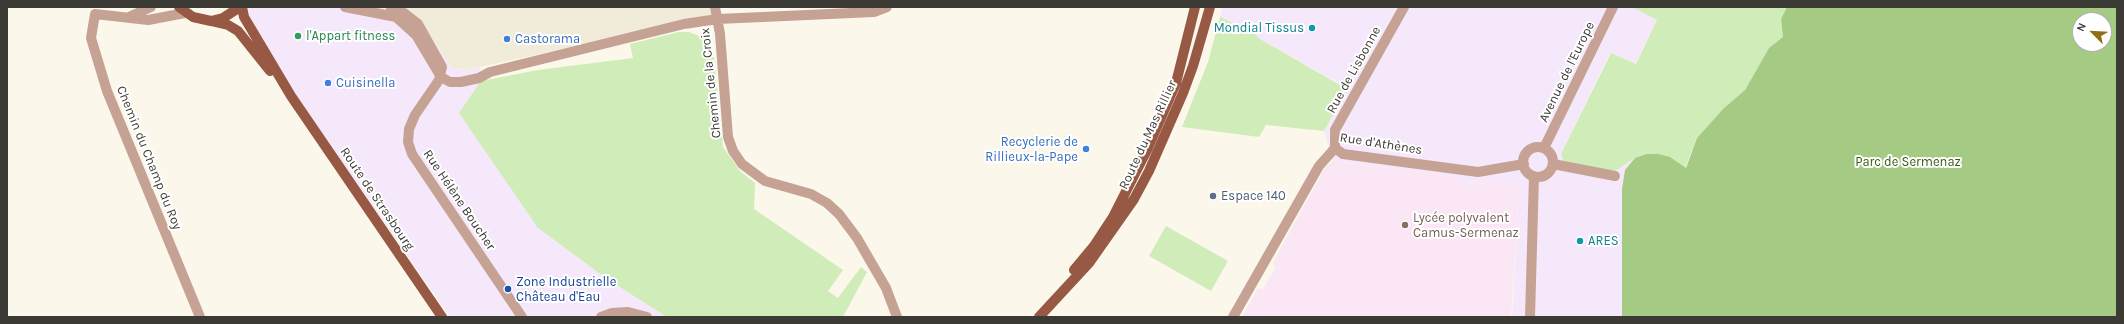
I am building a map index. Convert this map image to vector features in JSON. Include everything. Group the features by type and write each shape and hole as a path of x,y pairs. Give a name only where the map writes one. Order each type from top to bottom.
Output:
{"main road":[{"path":"182,10 193,18 212,20 223,18 241,7"},
{"name":"Route de Strasbourg","path":"241,7 244,16 291,96 442,317"},
{"name":"Route du Mas Rillier","path":"1031,317 1071,274 1094,246 1112,217 1147,150 1176,83 1195,7"},
{"name":"Route du Mas Rillier","path":"1040,317 1089,263 1134,199 1149,170 1183,93 1193,66 1210,7"},
{"name":"Route de Strasbourg","path":"212,20 228,25 238,31 291,96"}],"street":[{"path":"130,17 151,7"},
{"path":"345,7 396,17 416,35 436,64 442,67 440,76 446,81 454,82 479,78 490,72 684,24 718,19 874,12 887,7"},
{"path":"380,7 400,12 412,18 418,24 436,64 430,94"},
{"name":"Chemin de la Croix","path":"714,7 718,19 728,137 733,151 742,164 766,181 811,194 827,202 839,214 857,238 886,288 897,317"},
{"name":"Rue de Lisbonne","path":"1334,148 1335,130 1404,7"},
{"name":"Avenue de l'Europe","path":"1544,148 1613,7"},
{"path":"92,10 148,20 182,10"},
{"name":"Chemin du Champ du Roy","path":"92,10 92,38 107,91 200,317"},
{"name":"Rue Hélène Boucher","path":"440,76 430,94 415,115 409,129 408,142 412,154 522,317"},
{"path":"430,94 454,82"},
{"path":"1539,147 1544,148 1551,155 1553,164 1548,173 1534,176 1527,171 1524,164 1526,154 1529,150 1539,147"},
{"name":"Rue d'Athènes","path":"1233,317 1319,166 1334,148 1343,154 1478,172 1524,164"},
{"path":"1553,164 1615,176"},
{"path":"1530,317 1534,176"},
{"path":"601,317 612,313 628,312 647,317"}],"shaded area":[{"path":"234,7 396,7 429,34 451,67 466,70 480,67 481,81 538,228 607,279 667,317 450,317"},
{"name":"Castorama","path":"396,7 713,7 714,16 466,70 451,67 429,34"},
{"path":"1222,7 1632,7 1657,20 1635,65 1610,53 1561,154 1615,171 1635,158 1622,189 1622,317 1512,317 1519,184 1475,180 1467,188 1460,184 1462,177 1333,161 1324,131 1347,88 1260,39 1253,32 1220,17"},
{"name":"Lycée polyvalent Camus-Sermenaz","path":"1333,161 1462,177 1460,184 1466,188 1477,179 1519,184 1511,317 1242,317 1258,288 1263,289 1275,268 1273,262 1326,166"}],"green space":[{"path":"1632,7 1787,7 1781,19 1783,37 1769,48 1745,90 1724,108 1697,138 1685,168 1670,157 1635,158 1615,171 1564,162 1561,154 1611,53 1636,64 1657,20"},
{"name":"Parc de Sermenaz","path":"1787,7 2117,7 2117,317 1622,317 1622,189 1625,170 1635,158 1647,154 1658,154 1670,157 1686,168 1697,138 1724,108 1745,90 1769,48 1783,37 1781,19"},
{"path":"1220,17 1253,32 1260,39 1347,89 1324,131 1266,125 1259,137 1182,127 1208,62"},
{"path":"679,32 689,32 699,36 709,46 712,57 714,57 723,147 740,171 755,183 754,209 843,270 828,291 838,298 861,267 867,272 843,317 667,317 607,279 538,228 459,113 481,81 538,70 633,58 630,44"},
{"path":"1166,226 1228,261 1211,291 1149,256"}],"place":[{"name":"Mondial Tissus","path":"1312,28"},
{"name":"l'Appart fitness","path":"298,36"},
{"name":"Castorama","path":"507,39"},
{"name":"Cuisinella","path":"328,83"},
{"name":"Recyclerie de Rillieux-la-Pape","path":"1086,149"},
{"name":"Espace 140","path":"1213,196"},
{"name":"Lycée polyvalent Camus-Sermenaz","path":"1405,225"},
{"name":"ARES","path":"1580,241"},
{"name":"Zone Industrielle Château d'Eau","path":"508,289"}]}
